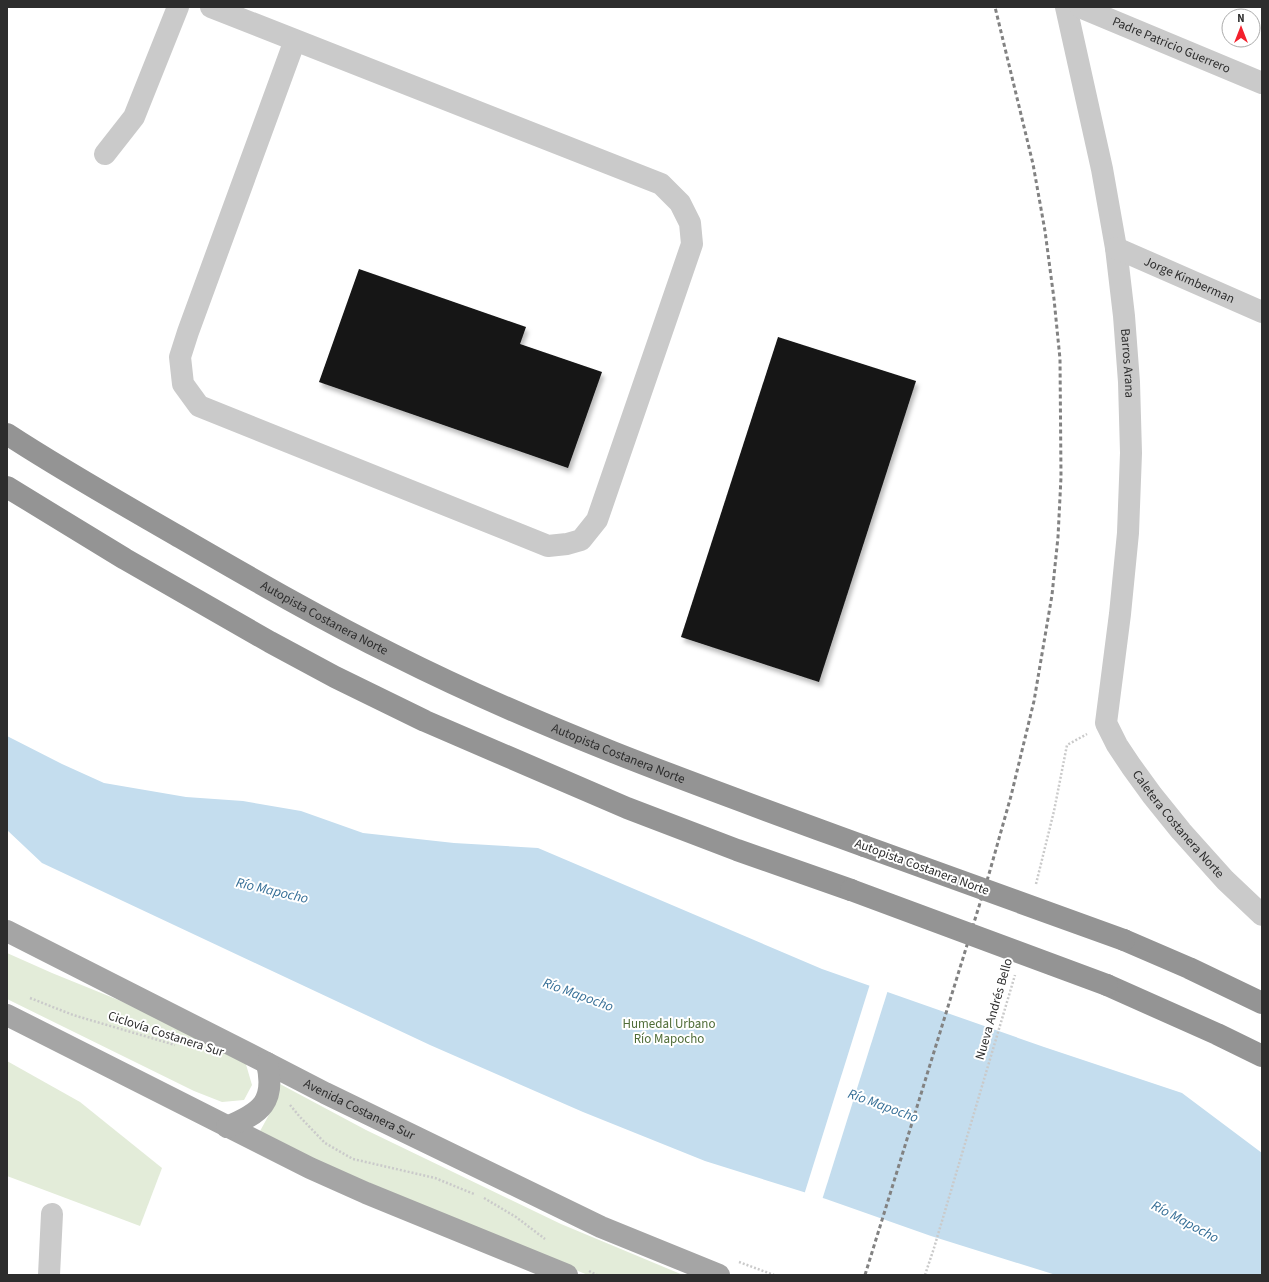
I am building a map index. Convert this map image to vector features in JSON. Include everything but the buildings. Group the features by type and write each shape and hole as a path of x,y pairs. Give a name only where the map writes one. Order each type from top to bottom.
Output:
{"highway":[{"name":"Autopista Costanera Norte","path":"7,434 60,467 229,566 393,655 514,710 602,748 670,775 1124,940 1189,968 1262,1003"},
{"path":"7,488 125,559 264,639 335,677 425,721 627,808 737,850 851,890 1106,985 1210,1031 1262,1056"}],"main road":[{"name":"Avenida Costanera Sur","path":"7,931 324,1093 601,1227 719,1275"},
{"path":"7,1015 310,1168 366,1193 576,1272"},
{"path":"227,1127 246,1119 258,1110 267,1098 270,1086 270,1074 267,1063"}],"street":[{"path":"105,154 134,117 178,7"},
{"path":"211,7 295,40 661,184 680,203 690,223 692,244 597,520 581,540 567,544 548,546 199,406 183,384 180,357 188,332 295,40"},
{"name":"Barros Arana","path":"1066,7 1102,169 1116,248 1130,382 1131,453 1128,533 1120,614 1106,723"},
{"name":"Padre Patricio Guerrero","path":"1080,7 1262,83"},
{"name":"Jorge Kimberman","path":"1116,248 1262,312"},
{"name":"Caletera Costanera Norte","path":"1106,723 1117,745 1135,772 1181,832 1225,880 1262,916"},
{"path":"49,1275 52,1214"}],"path":[{"path":"1035,888 1054,811 1067,745"},
{"name":"Nueva Andrés Bello","path":"925,1275 1015,974"},
{"name":"Ciclovía Costanera Sur","path":"26,996 72,1015 179,1046"},
{"path":"270,1086 284,1097 324,1143 347,1156 353,1159 435,1178 479,1196 516,1216 549,1242"},
{"path":"576,1272 597,1275"}],"green space":[{"path":"7,953 121,1001 245,1061 252,1085 244,1100 222,1102 194,1091 7,999"},
{"path":"7,1061 80,1102 162,1168 140,1226 7,1176"},
{"path":"280,1084 366,1130 561,1224 683,1275 588,1275 406,1202 259,1133 271,1111"}],"water":[{"name":"Humedal Urbano Río Mapocho","path":"7,736 62,764 104,783 186,797 243,801 301,811 363,833 454,843 538,848 822,969 1044,1047 1182,1093 1262,1153 1262,1275 1056,1275 931,1236 826,1199 705,1161 583,1112 430,1045 42,863 7,830"}],"pier":[{"path":"870,984 888,990 822,1200 804,1195"}],"railway":[{"path":"865,1275 989,874 1011,796 1034,701 1052,595 1058,537 1061,477 1060,359 1054,299 1045,231 1033,164 995,7"}],"water label":[{"name":"Río Mapocho","path":"272,891"},
{"name":"Río Mapocho","path":"578,995"},
{"name":"Río Mapocho","path":"883,1106"},
{"name":"Río Mapocho","path":"1185,1222"}]}
